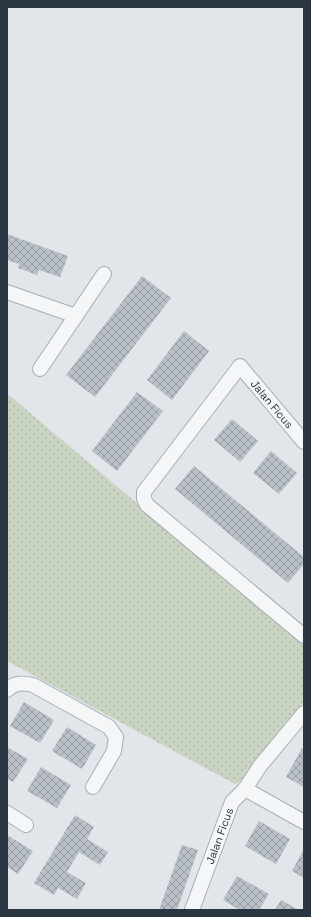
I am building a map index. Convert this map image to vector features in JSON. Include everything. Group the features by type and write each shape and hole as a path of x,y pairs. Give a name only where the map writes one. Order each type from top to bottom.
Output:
{"street":[{"path":"40,369 104,274"},
{"path":"7,292 76,316"},
{"name":"Jalan Ficus","path":"304,442 240,366 144,492 144,499 147,505 304,636"},
{"path":"7,690 11,686 21,682 33,685 109,728 116,738 114,751 94,788"},
{"name":"Jalan Ficus","path":"192,910 232,802 245,789 260,766 304,713"},
{"path":"245,789 304,822"},
{"path":"7,814 26,825"}],"green space":[{"path":"9,395 304,645 304,701 245,778 235,784 7,661 7,398"}],"building":[{"path":"7,234 68,256 60,277 39,270 37,275 18,268 19,264 7,260"},
{"path":"142,276 171,298 95,397 66,375"},
{"path":"184,331 209,351 172,400 147,380"},
{"path":"137,392 163,411 117,471 92,451"},
{"path":"232,419 258,441 240,462 214,440"},
{"path":"271,451 297,473 279,494 253,473"},
{"path":"194,466 304,557 304,564 288,583 175,489"},
{"path":"24,702 54,720 40,743 10,726"},
{"path":"67,727 96,745 82,769 52,751"},
{"path":"7,747 28,759 13,782 7,779"},
{"path":"302,748 304,749 304,787 286,777"},
{"path":"41,767 71,785 57,808 27,791"},
{"path":"75,815 94,827 87,839 108,852 100,865 79,852 67,872 86,883 77,899 58,888 54,895 34,883"},
{"path":"259,821 290,839 276,864 245,846"},
{"path":"7,835 33,851 18,874 7,867"},
{"path":"182,845 198,850 177,910 159,910"},
{"path":"304,849 304,878 292,871"},
{"path":"237,876 269,894 259,910 240,910 223,900"},
{"path":"281,900 299,910 275,910"}]}
